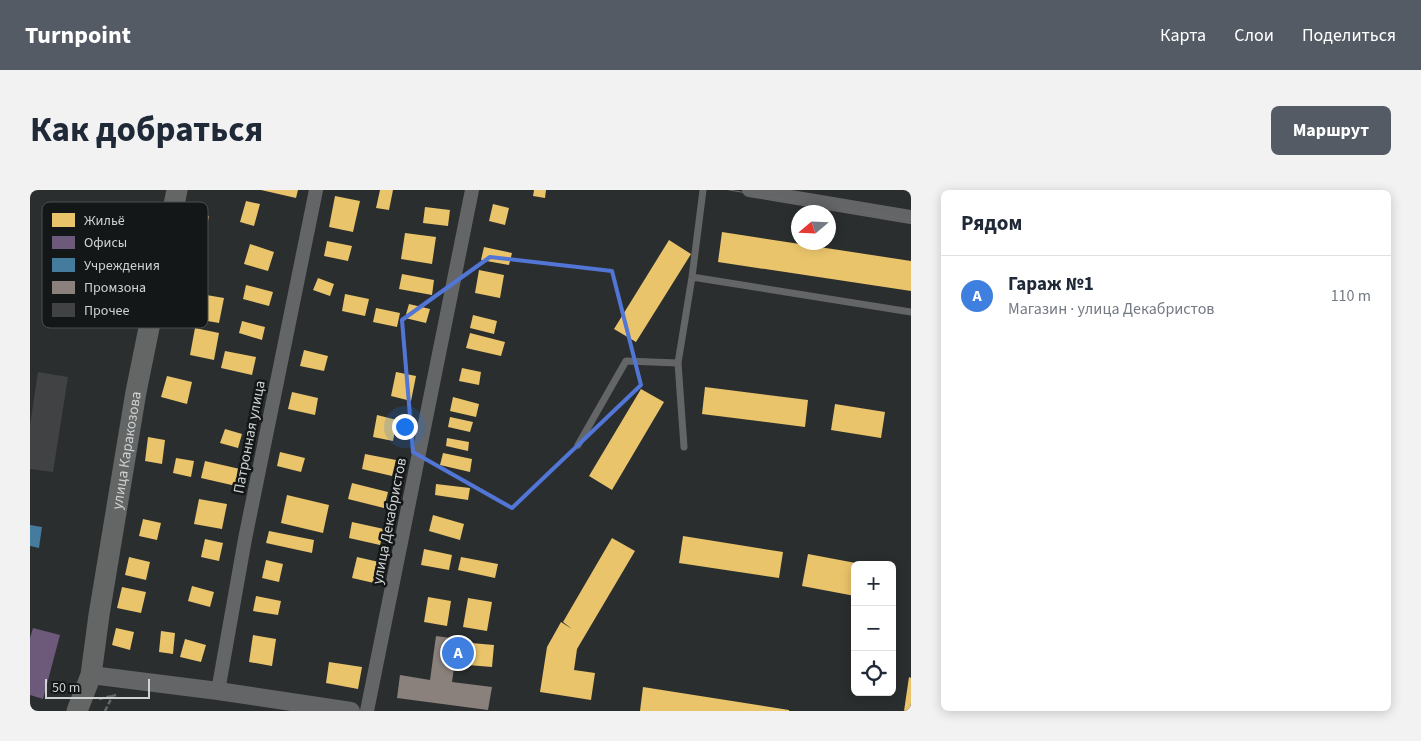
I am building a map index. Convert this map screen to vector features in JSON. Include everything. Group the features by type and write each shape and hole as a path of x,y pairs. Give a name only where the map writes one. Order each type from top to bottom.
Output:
{"main road":[{"name":"улица Каракозова","path":"78,711 90,675 136,392 149,328"}],"street":[{"name":"Патронная улица","path":"218,691 244,539 316,190"},
{"name":"улица Декабристов","path":"367,711 472,190"},
{"path":"749,190 911,217"},
{"path":"90,675 218,691 351,711"}],"lane":[{"path":"684,447 678,364 703,190"},
{"path":"692,277 911,312"},
{"path":"578,445 626,361 678,364"}],"path":[{"path":"95,700 113,695 105,711"}],"highlighted area":[{"path":"490,257 612,271 641,385 512,508 413,452 402,320"}],"building: Жильё":[{"path":"261,190 298,190 296,198"},
{"path":"380,190 393,190 389,210 376,208"},
{"path":"534,190 546,190 545,198 533,196"},
{"path":"335,196 360,201 353,232 329,227"},
{"path":"246,201 260,204 254,226 240,222"},
{"path":"493,204 509,208 505,225 489,221"},
{"path":"425,207 450,210 448,226 423,223"},
{"path":"722,232 791,243 791,250 836,249 911,261 911,291 718,262"},
{"path":"405,233 436,237 432,264 401,259"},
{"path":"669,240 691,254 636,342 614,329"},
{"path":"327,241 352,246 348,261 324,256"},
{"path":"250,244 274,252 268,271 244,264"},
{"path":"484,247 512,253 509,265 481,260"},
{"path":"479,270 504,275 500,298 475,293"},
{"path":"402,274 434,280 432,295 399,289"},
{"path":"318,278 334,284 330,296 313,290"},
{"path":"246,285 273,292 269,306 243,299"},
{"path":"345,294 369,299 365,316 342,311"},
{"path":"208,295 224,298 219,323 208,321"},
{"path":"409,304 430,309 426,323 405,318"},
{"path":"376,308 400,313 397,327 373,322"},
{"path":"473,315 497,321 494,334 470,328"},
{"path":"242,321 265,327 262,340 239,333"},
{"path":"195,328 219,333 214,360 190,355"},
{"path":"470,333 505,342 501,356 466,348"},
{"path":"304,350 328,356 324,371 300,366"},
{"path":"225,351 256,357 252,375 221,368"},
{"path":"462,368 481,372 479,385 459,381"},
{"path":"396,372 416,376 411,401 391,396"},
{"path":"167,376 192,382 187,404 161,397"},
{"path":"705,387 808,400 805,427 702,414"},
{"path":"641,389 664,402 612,490 589,476"},
{"path":"292,392 318,398 315,415 288,409"},
{"path":"453,397 479,404 476,417 450,411"},
{"path":"835,404 885,412 881,438 831,430"},
{"path":"377,415 397,420 393,441 373,437"},
{"path":"450,417 473,422 470,432 448,427"},
{"path":"225,429 242,434 238,448 220,443"},
{"path":"148,437 165,440 162,464 145,461"},
{"path":"447,438 469,442 468,451 446,446"},
{"path":"280,452 305,458 301,472 277,466"},
{"path":"443,453 472,459 470,472 440,465"},
{"path":"365,454 396,460 392,476 362,469"},
{"path":"176,458 194,461 191,477 173,473"},
{"path":"205,461 240,469 236,486 201,478"},
{"path":"352,483 388,492 384,508 348,499"},
{"path":"436,484 470,488 468,500 435,495"},
{"path":"287,495 329,505 323,533 281,523"},
{"path":"199,499 227,504 222,529 194,524"},
{"path":"433,515 464,524 460,540 429,531"},
{"path":"143,519 161,523 157,540 139,536"},
{"path":"352,522 384,529 380,545 349,538"},
{"path":"269,531 314,540 312,553 266,543"},
{"path":"683,536 783,552 779,578 679,563"},
{"path":"612,538 635,551 577,649 574,670 595,673 591,700 540,692 547,647 561,622 572,629 563,622"},
{"path":"205,539 223,543 219,561 201,557"},
{"path":"424,549 452,555 449,570 421,565"},
{"path":"808,554 851,562 851,595 802,586"},
{"path":"129,557 150,562 146,580 125,575"},
{"path":"357,557 379,562 374,583 352,578"},
{"path":"461,557 498,564 495,578 458,570"},
{"path":"266,560 283,564 279,582 262,578"},
{"path":"192,586 214,592 210,607 188,601"},
{"path":"122,587 146,592 141,613 117,608"},
{"path":"256,596 281,601 278,615 253,611"},
{"path":"428,597 451,601 447,626 424,622"},
{"path":"468,598 492,602 487,631 463,627"},
{"path":"116,628 134,632 130,650 112,645"},
{"path":"161,631 175,633 173,654 159,652"},
{"path":"253,635 276,639 272,666 249,662"},
{"path":"185,639 206,645 201,662 180,657"},
{"path":"471,643 494,645 492,667 468,665"},
{"path":"329,662 362,667 358,689 326,683"},
{"path":"909,677 911,678 911,711 904,711"},
{"path":"643,687 789,710 789,711 640,711"}],"building: Офисы":[{"path":"33,628 60,635 43,699 30,695 30,638"}],"building: Учреждения":[{"path":"30,525 42,527 39,548 30,546"}],"building: Промзона":[{"path":"436,636 458,639 452,682 492,687 488,710 397,698 400,675 430,680"}],"building: Прочее":[{"path":"38,372 68,377 53,472 30,469 30,425"}],"tram line":[{"path":"729,190 911,220"}],"place":[{"name":"Гараж №1","path":"458,653"}]}
